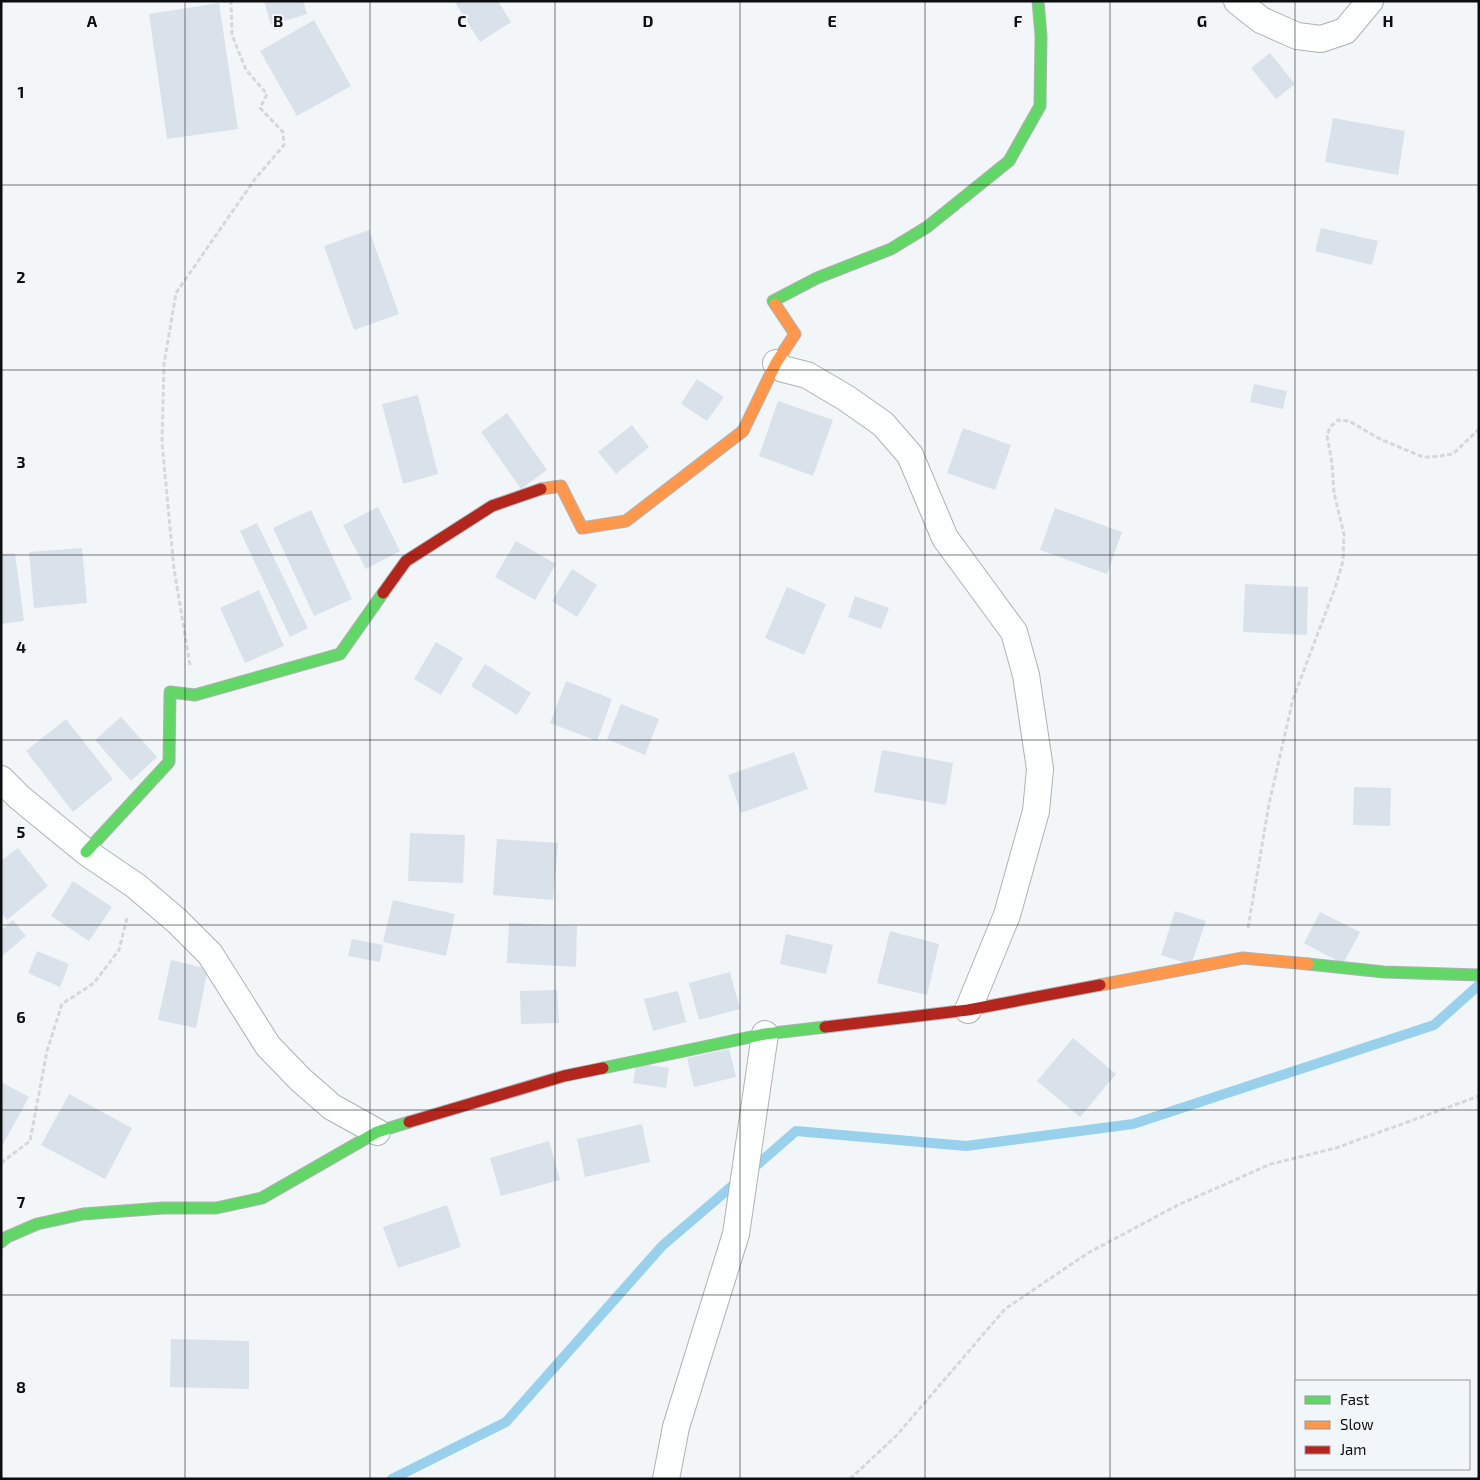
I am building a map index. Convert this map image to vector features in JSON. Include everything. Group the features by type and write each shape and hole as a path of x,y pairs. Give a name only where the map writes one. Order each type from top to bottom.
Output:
{"street":[{"path":"86,852 169,762 170,692 196,695 340,654 406,561 492,506 548,487 561,486 582,528 626,521 743,432 776,363 795,334 773,301 817,278 891,249 927,227 1009,161 1040,106 1041,36 1038,1"},
{"path":"1237,1 1261,20 1297,36 1321,39 1345,31 1370,1"},
{"path":"776,363 783,369 808,375 846,398 883,424 910,455 945,538 1014,632 1026,675 1040,769 1036,810 1007,915 968,1010"},
{"path":"1,779 19,797 86,852 136,886 178,921 210,954 268,1046 301,1080 332,1107 377,1132"},
{"path":"1,1242 7,1237 37,1224 83,1214 163,1208 216,1208 262,1198 377,1132 564,1076 765,1034 968,1010 1243,958 1384,972 1479,975"},
{"path":"666,1479 676,1427 736,1234 765,1034"}],"path":[{"path":"196,695 174,569 162,444 164,364 176,293 255,179 284,145 283,132 260,108 267,94 246,70 232,35 231,1"},
{"path":"1243,958 1268,804 1293,699 1335,588 1342,561 1344,534 1334,493 1332,463 1327,436 1330,427 1338,420 1349,421 1380,439 1423,457 1453,454 1479,429"},
{"path":"1,1163 30,1140 47,1051 62,1004 94,983 119,950 136,886"},
{"path":"850,1479 896,1435 1005,1309 1088,1253 1178,1205 1271,1164 1336,1148 1479,1096"}],"building":[{"path":"264,1 303,1 307,14 271,25"},
{"path":"454,1 498,1 511,22 480,42"},
{"path":"219,3 238,129 167,139 149,14"},
{"path":"314,20 351,86 297,116 260,51"},
{"path":"1270,53 1295,84 1276,99 1251,68"},
{"path":"1333,118 1405,131 1398,175 1325,162"},
{"path":"1321,228 1378,241 1372,265 1315,251"},
{"path":"369,230 399,314 354,330 324,246"},
{"path":"697,379 724,397 707,421 681,404"},
{"path":"1254,384 1287,391 1283,409 1250,402"},
{"path":"418,395 438,474 403,484 382,404"},
{"path":"778,401 833,420 813,476 759,456"},
{"path":"507,413 547,470 521,489 481,432"},
{"path":"632,425 649,447 616,474 598,452"},
{"path":"963,428 1011,445 995,490 947,473"},
{"path":"378,507 400,551 366,569 343,525"},
{"path":"1055,508 1122,532 1107,574 1040,550"},
{"path":"311,510 352,599 314,616 273,528"},
{"path":"257,523 308,628 290,637 240,531"},
{"path":"516,541 556,564 535,600 495,577"},
{"path":"82,548 87,603 34,608 29,552"},
{"path":"15,553 24,621 1,624 1,554"},
{"path":"572,569 597,585 577,617 552,601"},
{"path":"1245,584 1308,587 1307,635 1243,632"},
{"path":"787,587 826,604 804,655 765,638"},
{"path":"259,590 284,646 245,663 220,608"},
{"path":"855,596 889,608 881,629 848,617"},
{"path":"436,642 463,658 441,695 414,679"},
{"path":"485,664 531,693 517,715 471,686"},
{"path":"566,681 612,699 597,741 550,723"},
{"path":"621,704 659,719 645,755 607,739"},
{"path":"121,717 157,757 131,781 95,740"},
{"path":"66,719 113,779 73,812 26,751"},
{"path":"882,750 953,763 946,805 874,792"},
{"path":"794,752 808,789 741,813 728,775"},
{"path":"1354,787 1391,788 1390,826 1353,825"},
{"path":"410,833 465,835 463,883 408,881"},
{"path":"497,839 558,843 553,900 493,895"},
{"path":"18,848 48,886 7,920 1,913 1,861"},
{"path":"73,881 112,907 89,941 51,916"},
{"path":"393,900 455,914 446,956 383,942"},
{"path":"1175,911 1206,921 1191,965 1161,955"},
{"path":"1320,912 1360,932 1343,964 1304,943"},
{"path":"13,920 26,936 1,957 1,930"},
{"path":"509,923 577,926 576,967 507,963"},
{"path":"890,931 939,944 927,995 877,983"},
{"path":"786,934 833,945 826,974 780,964"},
{"path":"352,939 383,945 380,962 348,956"},
{"path":"37,951 69,964 60,987 28,973"},
{"path":"171,960 208,969 196,1028 158,1020"},
{"path":"730,972 740,1009 699,1020 689,983"},
{"path":"557,990 559,1023 521,1024 520,991"},
{"path":"678,991 686,1022 653,1031 644,999"},
{"path":"1073,1038 1116,1074 1080,1117 1037,1081"},
{"path":"729,1049 736,1077 694,1087 687,1058"},
{"path":"636,1063 669,1068 666,1088 633,1083"},
{"path":"1,1082 29,1097 1,1148"},
{"path":"69,1094 132,1128 105,1179 41,1145"},
{"path":"642,1124 650,1162 585,1177 577,1139"},
{"path":"549,1141 560,1180 501,1196 490,1158"},
{"path":"447,1205 461,1247 398,1268 383,1227"},
{"path":"171,1339 249,1341 249,1389 170,1387"}],"waterway":[{"path":"750,1171 796,1131 966,1146 1133,1124 1434,1025 1479,985"},
{"path":"392,1479 506,1422 662,1246 739,1180"}],"traffic: fast":[{"path":"775,304 773,301 817,278 891,249 927,227 1009,161 1040,106 1041,36 1038,1"},
{"path":"86,852 169,762 170,692 195,695 340,654 383,593"},
{"path":"1308,964 1384,972 1479,975"},
{"path":"603,1068 765,1034 825,1027"},
{"path":"1,1242 7,1237 37,1224 83,1214 163,1208 216,1208 262,1198 377,1132 409,1122"}],"traffic: slow":[{"path":"541,489 561,486 582,528 626,521 743,431 776,363 795,334 775,304"},
{"path":"1100,985 1243,958 1308,964"}],"traffic: jam":[{"path":"383,593 406,561 492,506 541,489"},
{"path":"825,1027 968,1010 1100,985"},
{"path":"409,1122 564,1076 603,1068"}]}
